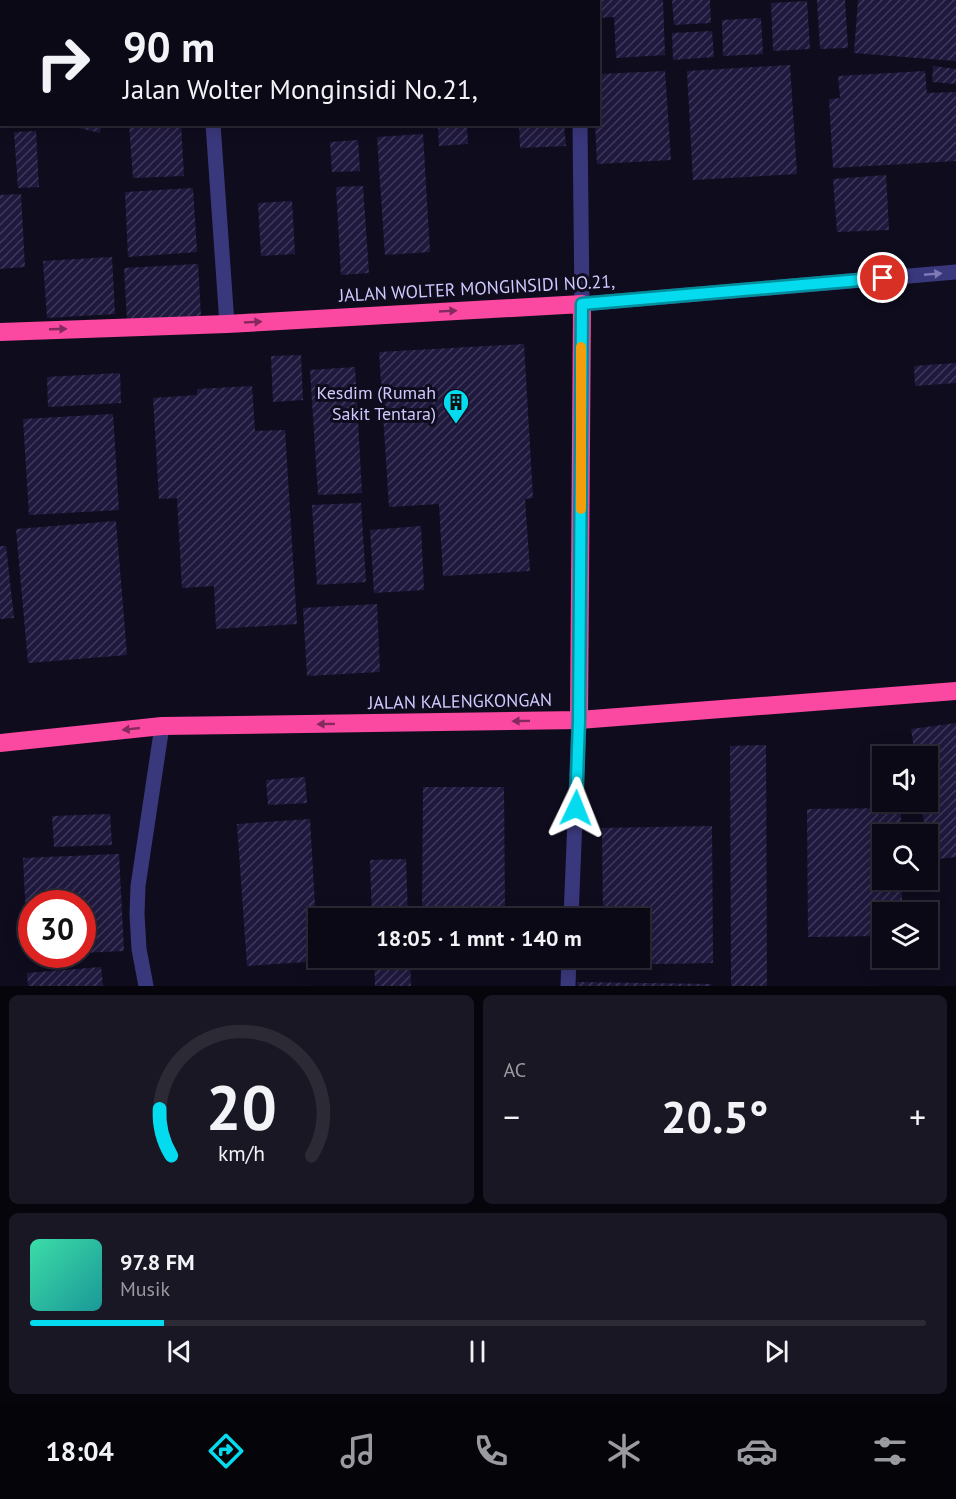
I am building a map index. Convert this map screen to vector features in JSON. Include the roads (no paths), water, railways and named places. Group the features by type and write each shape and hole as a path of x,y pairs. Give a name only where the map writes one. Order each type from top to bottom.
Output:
{"highway":[{"name":"JALAN WOLTER MONGINSIDI NO.21,","path":"0,332 227,324 582,304"},
{"path":"579,720 582,304"},
{"name":"JALAN KALENGKONGAN","path":"0,743 162,726 579,720 956,691"}],"street":[{"path":"213,126 227,324"},
{"path":"580,126 582,304"},
{"name":"JALAN WOLTER MONGINSIDI NO.21,","path":"582,304 956,272"},
{"path":"571,908 579,720"},
{"path":"146,986 139,949 138,886 162,726"},
{"path":"568,986 569,968"}],"place":[{"name":"Kesdim (Rumah Sakit Tentara)","path":"456,425"}]}
